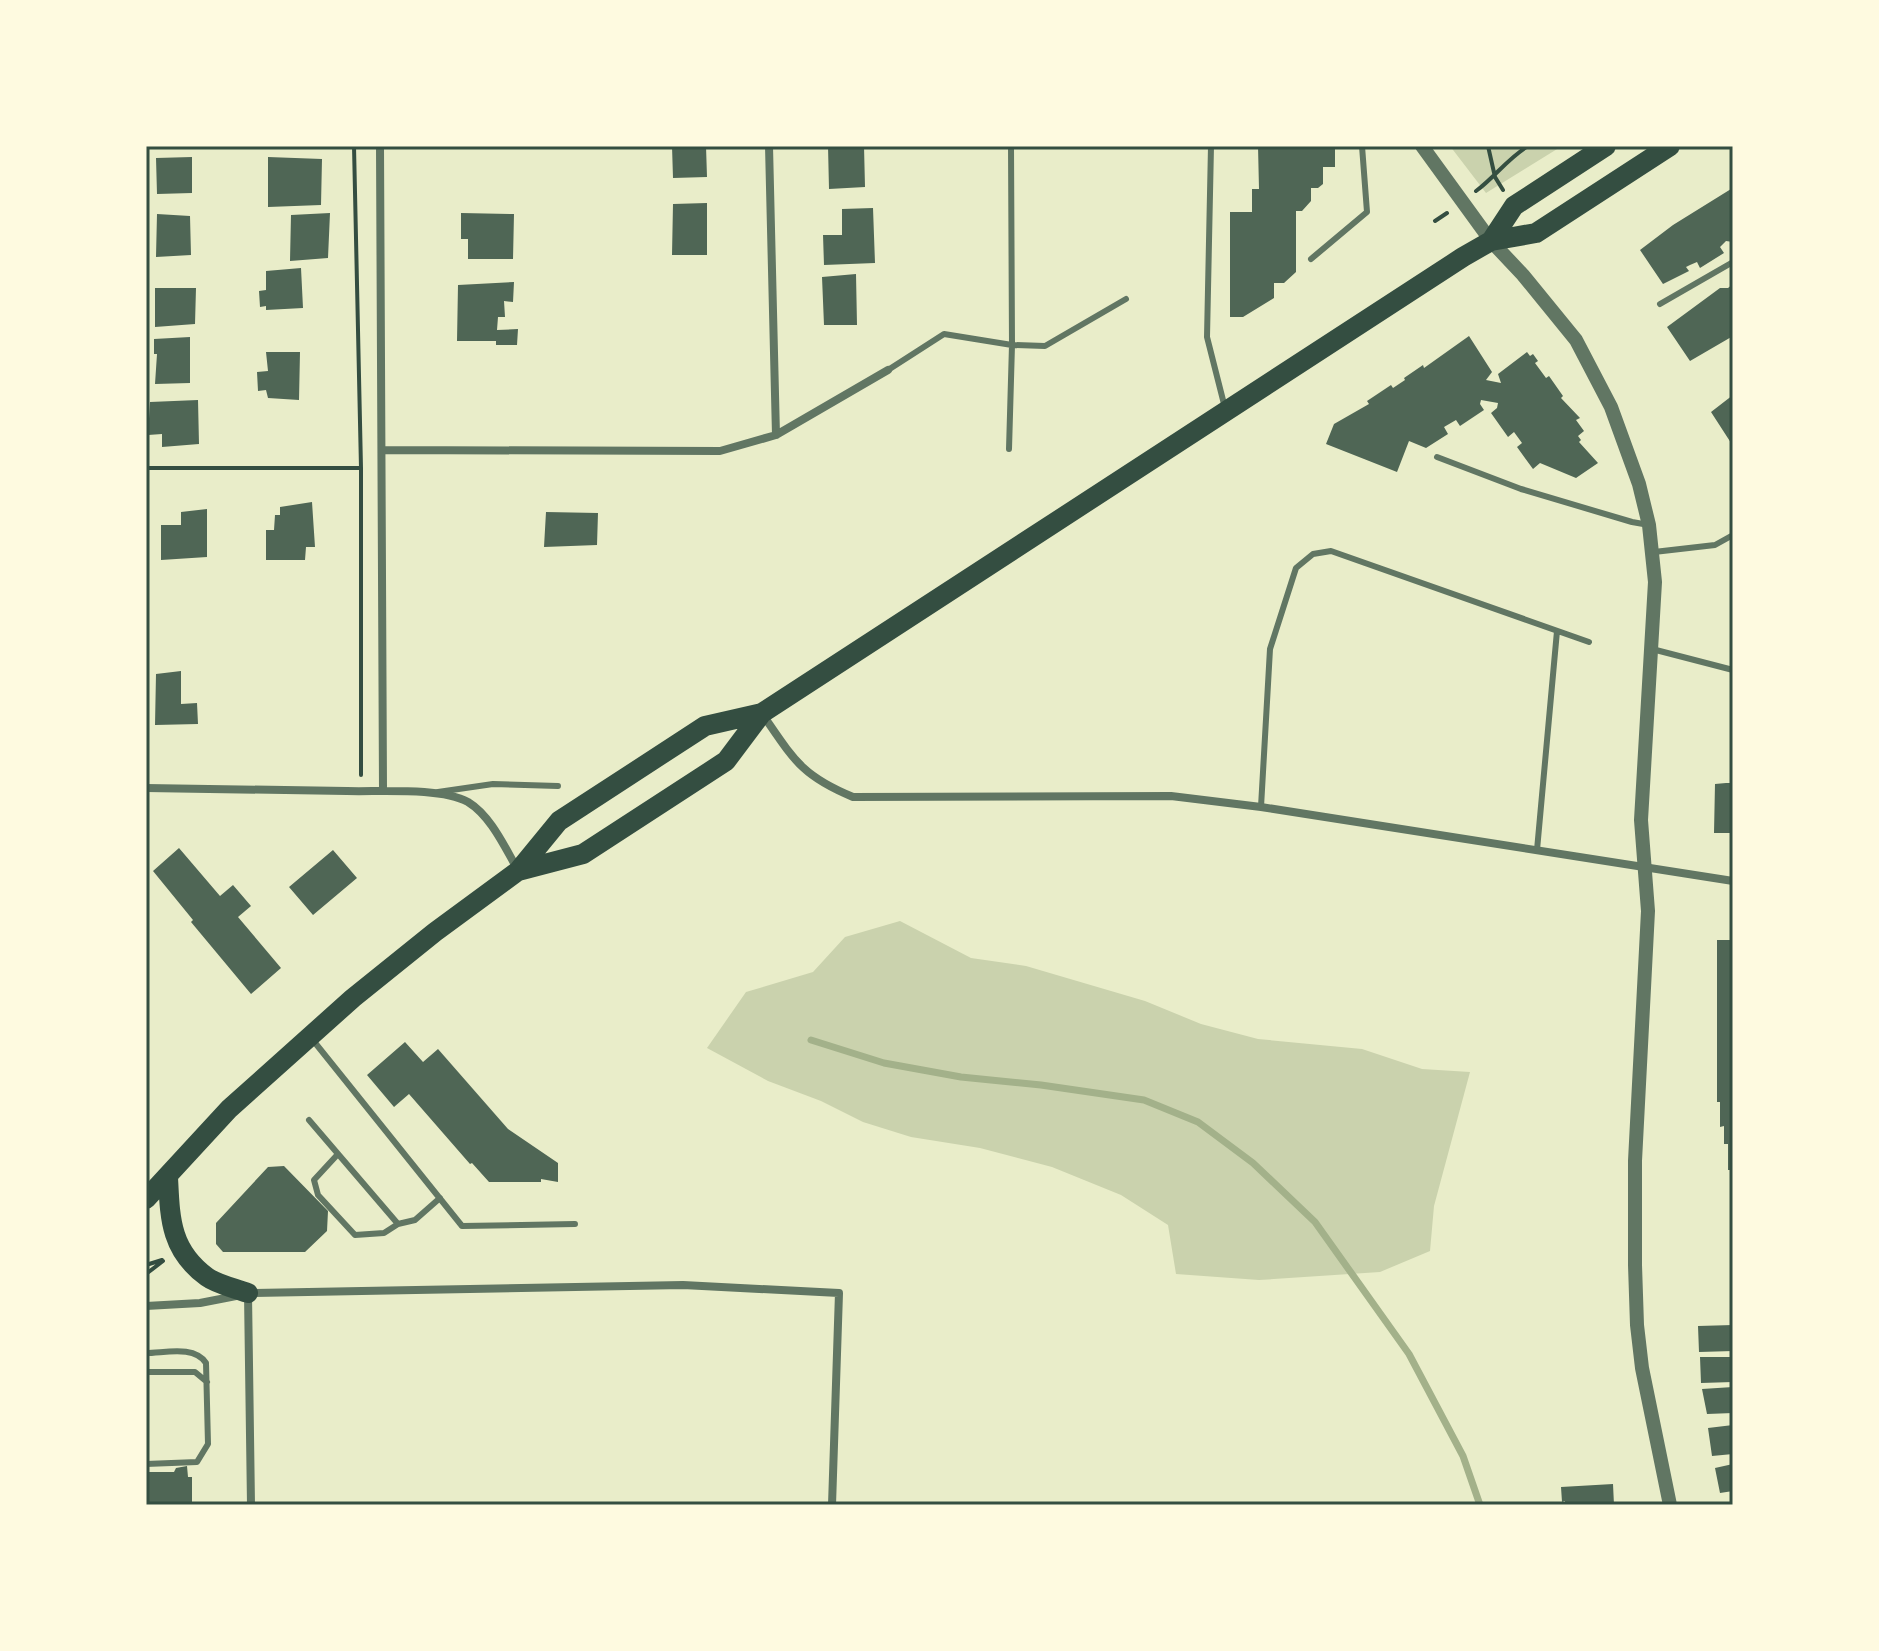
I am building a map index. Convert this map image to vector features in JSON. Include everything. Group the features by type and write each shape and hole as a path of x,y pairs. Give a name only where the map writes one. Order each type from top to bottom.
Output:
{"main road":[{"path":"1491,241 1514,206 1606,146"},
{"path":"518,871 583,854 726,761 762,713 1491,241 1536,233 1670,146"},
{"path":"146,1199 229,1109 388,970 518,871 559,821 705,726 762,713"},
{"path":"168,1177 170,1224 181,1251 208,1278 248,1293"}],"street":[{"path":"380,146 383,790"},
{"path":"769,146 776,435"},
{"path":"1422,146 1491,241 1576,340 1611,407 1639,484 1654,552 1652,649 1641,820 1648,911 1635,1161 1637,1325 1648,1408 1670,1505"},
{"path":"382,450 720,451 776,435 888,370"},
{"path":"762,713 793,759 820,783 853,797 1171,796 1261,807 1733,881"},
{"path":"146,788 383,790 430,793 463,800 472,805 499,835 518,871"},
{"path":"146,1306 200,1303 248,1293 683,1285 839,1293 832,1505"},
{"path":"248,1293 251,1505"}],"lane":[{"path":"1009,449 1011,146"},
{"path":"1211,146 1207,337 1226,411"},
{"path":"1311,259 1367,212 1362,146"},
{"path":"1660,304 1733,262"},
{"path":"888,370 944,334 1012,345 1045,346 1126,299"},
{"path":"1437,457 1521,489 1649,525"},
{"path":"1654,552 1715,545 1733,535"},
{"path":"1261,807 1270,649 1296,568 1313,554 1331,551 1589,642"},
{"path":"1537,850 1557,631"},
{"path":"1652,649 1733,670"},
{"path":"430,793 493,784 558,786"},
{"path":"311,1037 462,1226 575,1224"},
{"path":"309,1120 398,1224"},
{"path":"338,1154 314,1180 318,1195 355,1235 384,1233 398,1224 415,1220 440,1198"},
{"path":"146,1353 190,1352 198,1354 206,1363 208,1444 197,1462 146,1464"},
{"path":"146,1372 195,1372 207,1382"}],"path":[{"path":"354,146 361,468 361,791"},
{"path":"1488,146 1495,177 1508,159 1528,146"},
{"path":"146,468 361,468"},
{"path":"146,1265 166,1259 146,1274"}],"green space":[{"path":"1450,146 1562,146 1486,193"},
{"path":"900,921 971,958 1026,966 1145,1001 1201,1024 1258,1039 1362,1049 1422,1069 1470,1072 1434,1206 1430,1251 1380,1272 1259,1280 1176,1274 1168,1225 1121,1195 1052,1167 980,1148 911,1137 863,1122 821,1101 768,1081 707,1048 746,992 813,972 845,937"}],"building":[{"path":"672,146 706,146 707,177 673,178"},
{"path":"828,146 864,146 865,187 829,189"},
{"path":"1258,146 1335,146 1335,167 1323,167 1323,184 1311,188 1311,201 1302,211 1296,211 1296,272 1284,283 1274,283 1274,298 1243,317 1230,317 1230,212 1252,212 1252,189 1259,189"},
{"path":"192,157 192,193 157,194 156,158"},
{"path":"268,157 322,159 321,205 268,207"},
{"path":"1731,189 1733,242 1726,241 1720,247 1724,253 1700,268 1697,262 1690,265 1686,267 1689,271 1663,284 1640,250"},
{"path":"707,203 707,255 672,255 673,204"},
{"path":"873,208 875,263 824,265 823,235 842,235 842,209"},
{"path":"330,213 328,258 290,261 291,215"},
{"path":"461,213 514,214 513,259 468,259 468,239 461,239"},
{"path":"157,214 190,216 191,255 156,257"},
{"path":"301,268 303,308 266,310 266,306 260,307 259,291 266,290 266,271"},
{"path":"856,274 857,325 824,325 822,277"},
{"path":"514,282 513,302 504,301 505,317 498,317 497,330 518,329 517,345 496,345 496,341 457,341 458,285"},
{"path":"1733,284 1733,336 1690,361 1667,327 1720,288"},
{"path":"155,288 196,288 195,324 155,327"},
{"path":"1469,336 1492,372 1486,380 1501,383 1498,374 1527,352 1530,356 1533,354 1538,361 1535,363 1546,378 1549,376 1563,396 1561,398 1580,418 1576,420 1584,431 1578,436 1579,442 1598,463 1576,478 1540,463 1533,469 1517,447 1522,443 1514,432 1508,437 1491,413 1498,403 1481,400 1484,410 1460,426 1456,420 1444,427 1448,434 1426,448 1409,441 1397,472 1326,444 1334,424"},
{"path":"190,337 190,383 155,384 157,354 154,354 154,339"},
{"path":"266,352 300,352 299,400 268,398 266,390 258,391 257,372 268,371"},
{"path":"1733,395 1733,446 1711,412"},
{"path":"198,400 199,444 162,447 162,434 148,435 150,402"},
{"path":"312,502 315,547 306,547 305,560 266,560 266,530 274,530 275,515 280,515 280,507"},
{"path":"207,509 207,557 161,560 161,525 181,525 181,512"},
{"path":"546,512 598,513 597,545 544,547"},
{"path":"181,671 181,704 197,703 198,724 155,725 156,674"},
{"path":"1733,783 1733,833 1714,833 1715,784"},
{"path":"179,848 220,896 233,885 251,906 238,917 281,968 251,994 153,871"},
{"path":"333,850 357,878 313,915 289,887"},
{"path":"1717,940 1733,940 1733,1170 1728,1170 1728,1144 1724,1144 1720,1102 1717,1102"},
{"path":"405,1042 423,1062 438,1049 508,1129 558,1163 558,1182 541,1179 541,1182 489,1182 409,1094 394,1107 367,1075"},
{"path":"284,1166 328,1211 327,1231 305,1252 223,1252 216,1244 216,1223 268,1167"},
{"path":"1733,1325 1733,1351 1699,1352 1698,1326"},
{"path":"1700,1357 1733,1357 1733,1382 1701,1383"},
{"path":"1733,1387 1733,1413 1707,1414 1702,1389"},
{"path":"1733,1425 1733,1454 1712,1456 1708,1428"},
{"path":"1733,1464 1733,1491 1720,1493 1715,1468"},
{"path":"187,1466 188,1477 192,1477 192,1505 146,1505 146,1472 174,1472 176,1468"},
{"path":"1613,1484 1614,1505 1565,1505 1565,1501 1562,1502 1561,1487"}],"waterway":[{"path":"811,1040 884,1063 961,1077 1144,1100 1198,1122 1253,1163 1315,1222 1409,1354 1463,1456 1480,1505"}]}
